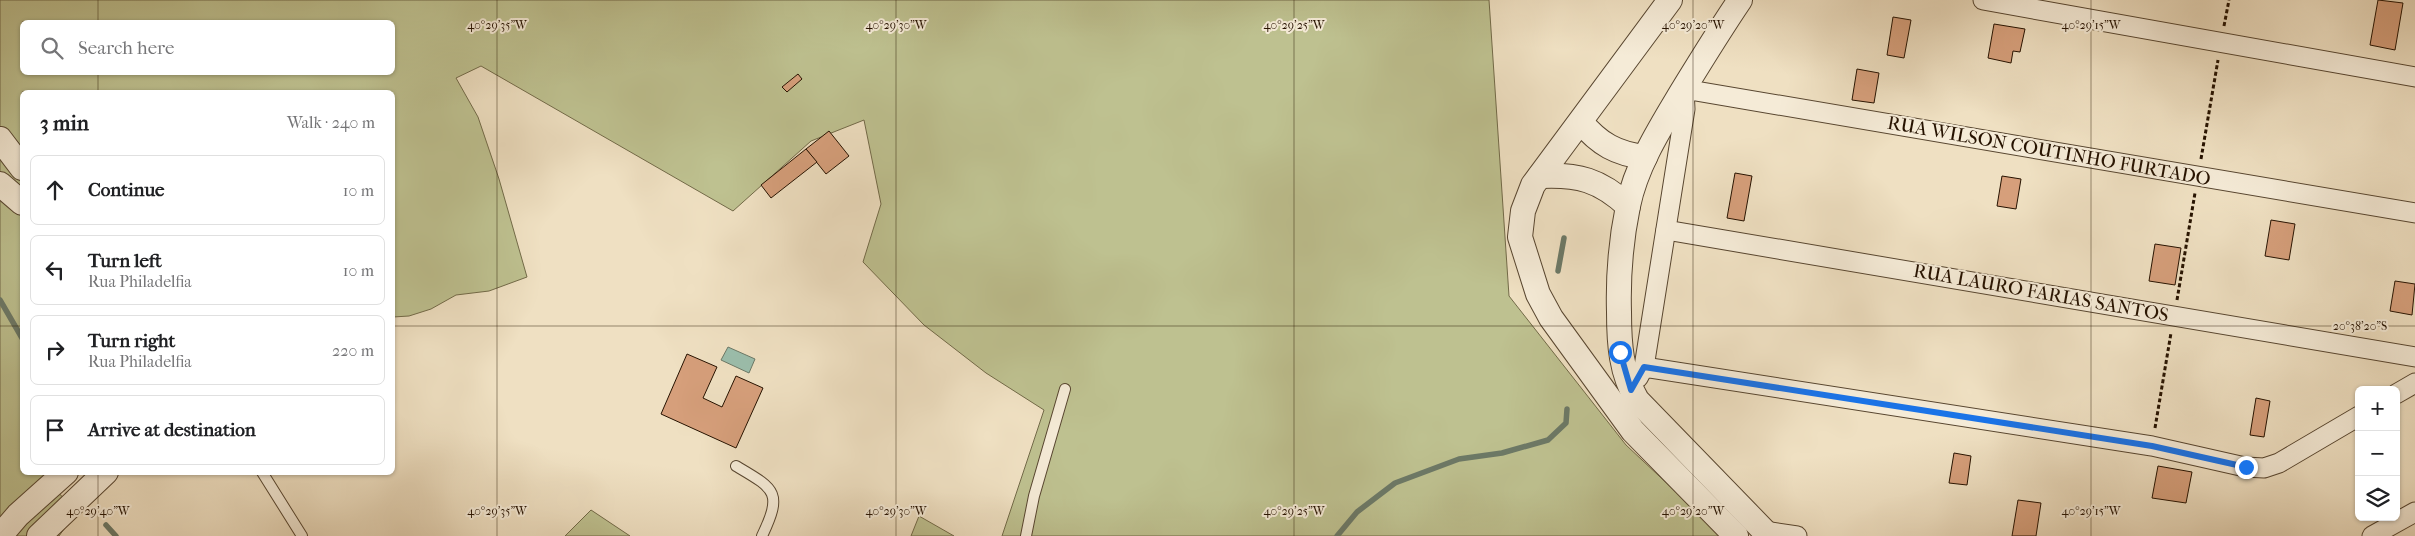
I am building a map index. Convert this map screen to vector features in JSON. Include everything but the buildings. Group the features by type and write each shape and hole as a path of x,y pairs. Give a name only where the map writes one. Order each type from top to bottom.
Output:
{"street":[{"path":"1670,0 1533,185 1523,211 1520,237 1538,294 1551,318 1633,431 1736,536"},
{"path":"1740,0 1708,47 1645,157 1628,206 1618,290 1620,352 1631,390 1637,400 1767,534 1797,536"},
{"path":"1983,0 2415,77"},
{"path":"1631,390 1644,367 1685,109 1684,89"},
{"name":"RUA WILSON COUTINHO FURTADO","path":"1684,89 2415,213"},
{"path":"1581,122 1593,136 1608,148 1626,155 1645,157"},
{"path":"0,139 20,165"},
{"path":"1540,176 1565,175 1590,180 1612,191 1628,206"},
{"path":"0,184 20,200"},
{"name":"RUA LAURO FARIAS SANTOS","path":"1666,230 2415,357"},
{"path":"1644,367 2152,446 2246,467 2264,468 2285,459 2355,418"},
{"path":"2400,392 2415,383"},
{"path":"0,536 18,515 63,475"},
{"path":"38,536 103,475"},
{"path":"2372,536 2415,512"}],"lane":[{"path":"1026,536 1034,496 1065,389"},
{"path":"736,466 762,481 774,496 774,511 762,536"},
{"path":"264,475 302,536"}],"path":[{"path":"2152,446 2229,0"}],"shaded area":[{"path":"0,0 1489,0 1509,296 1626,445 1723,536 1002,536 1044,410 986,373 924,325 863,262 881,204 864,120 811,141 733,211 481,66 456,78 478,117 499,179 527,277 489,291 456,295 431,309 409,316 395,317 395,90 20,90 20,475 51,475 57,491 76,512 59,536 0,536"},
{"path":"728,347 755,359 749,373 721,360"},
{"path":"591,510 630,536 565,536"},
{"path":"919,516 954,536 911,536"}],"waterway":[{"path":"1558,271 1564,238"},
{"path":"0,300 20,335"},
{"path":"1337,536 1357,512 1395,483 1459,459 1502,453 1548,440 1566,423 1567,409"},
{"path":"106,525 116,536"}],"route":[{"path":"1620,352 1631,390 1644,367 2152,446 2246,467"}]}
